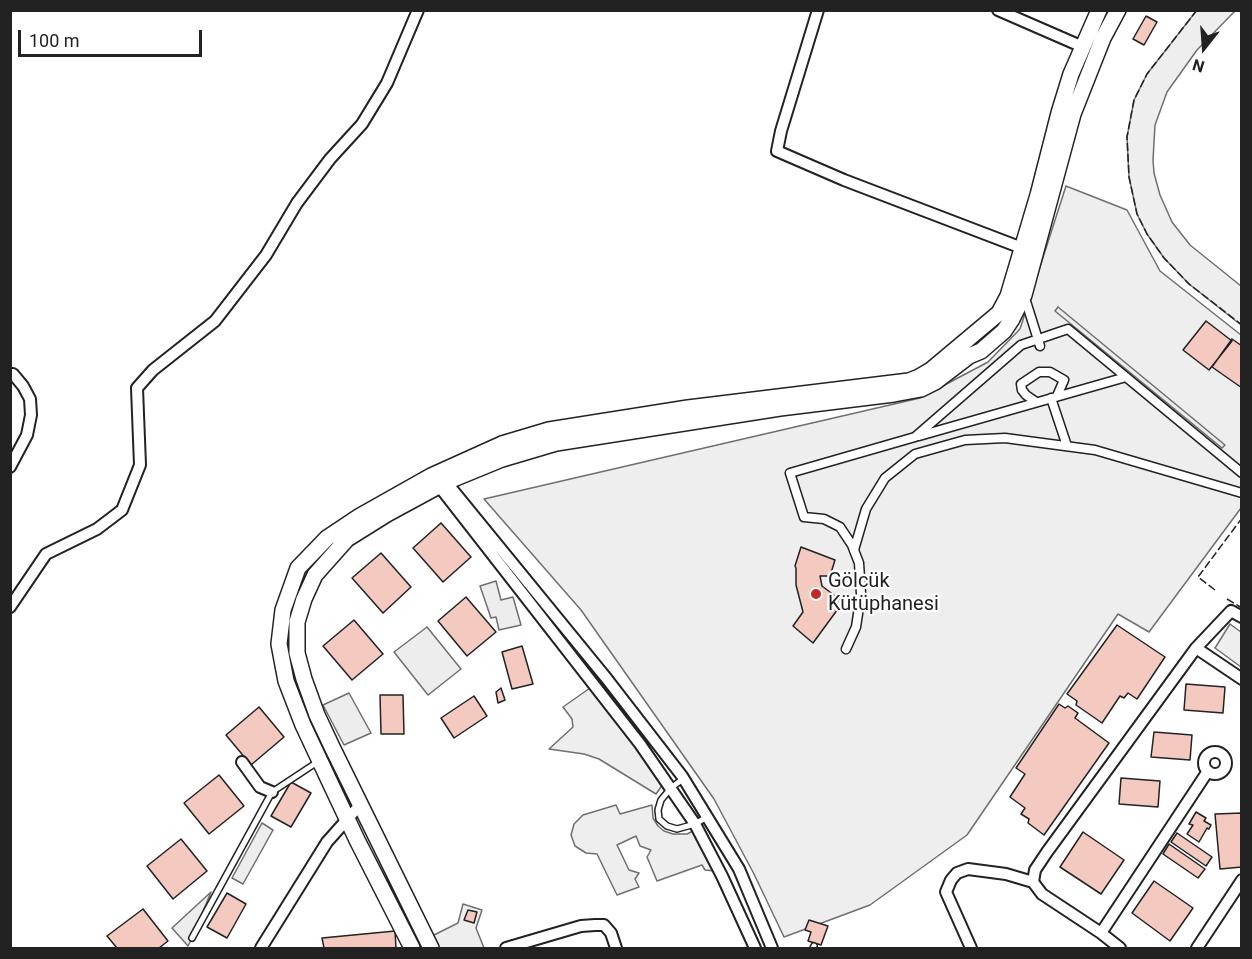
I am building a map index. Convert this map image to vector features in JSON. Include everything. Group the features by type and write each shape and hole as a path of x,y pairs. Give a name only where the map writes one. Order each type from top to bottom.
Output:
{"main road":[{"path":"412,948 347,819 286,681 279,644 283,610 298,568 327,538 360,516 439,479 502,444 549,430 688,408 909,381 932,369 999,313 1008,296 1071,74 1099,10"},
{"path":"431,948 317,715 304,680 297,653 297,622 315,575 347,540 439,479 556,443 921,389 935,382 969,356 981,351 998,338 1012,319 1024,295 1073,114 1103,38 1118,10"}],"street":[{"path":"10,607 45,554 97,529 122,510 140,465 137,388 153,369 215,321 266,255 297,203 330,159 362,123 387,83 418,10"},
{"path":"818,10 777,151 844,180 1022,248"},
{"path":"998,10 1083,47"},
{"path":"1024,295 1039,342"},
{"path":"915,437 1021,345 1039,342 1068,329 1242,473"},
{"path":"1036,402 1026,395 1021,384 1039,372 1050,372 1064,380 1054,397 1067,446"},
{"path":"10,374 13,374 23,386 30,399 31,415 27,435 10,467"},
{"path":"846,649 856,627 861,594 859,563 840,527 824,519 804,517 790,473 1126,376"},
{"path":"854,551 866,509 885,478 915,454 965,440 1005,438 1095,450 1242,493"},
{"path":"439,479 607,679 684,778 739,869 772,948"},
{"path":"439,479 640,744 695,824 755,948"},
{"path":"1033,882 1035,870 1047,852 1196,648 1232,611 1242,618"},
{"path":"1196,648 1242,679"},
{"path":"242,762 260,787 272,792"},
{"path":"1101,933 1208,771"},
{"path":"261,948 327,842 360,805"},
{"path":"971,948 946,892 957,873 968,870 1006,874 1033,882 1042,894 1101,933 1118,948"},
{"path":"1197,948 1242,880"},
{"path":"506,948 580,926 596,925 604,925 611,933 616,948"}],"lane":[{"path":"192,938 272,792 320,760"},
{"path":"684,778 661,800 658,810 659,819 667,826 677,829 695,824 707,817"}],"shaded area":[{"path":"1197,10 1235,11 1197,50 1167,92 1155,125 1154,173 1160,195 1172,222 1190,245 1241,286 1241,325 1189,284 1164,258 1147,234 1137,214 1129,177 1127,137 1134,100 1147,74"},
{"path":"1066,186 1127,210 1160,271 1241,335 1241,508 1149,632 1118,614 967,835 870,905 784,937 714,799 581,610 484,499 920,398 988,362 1020,329"},
{"path":"1058,307 1225,445 1222,448 1055,311"},
{"path":"496,581 501,600 513,597 521,625 499,630 496,617 491,618 480,586"},
{"path":"1230,624 1241,632 1241,667 1215,648"},
{"path":"427,627 461,669 428,695 394,652"},
{"path":"590,688 634,742 663,784 656,794 599,759 584,754 549,749 573,727 572,719 563,707"},
{"path":"349,693 371,733 344,745 323,705"},
{"path":"616,805 620,814 652,805 653,818 664,831 673,834 687,834 693,831 715,871 705,870 702,865 657,881 647,857 651,850 640,846 636,836 617,845 629,870 639,873 635,879 639,887 617,895 597,854 586,853 575,846 571,835 574,824 583,815"},
{"path":"262,823 273,830 243,884 232,878"},
{"path":"211,892 192,938 188,946 172,928"},
{"path":"463,904 482,910 476,928 484,948 438,948 432,936 458,923"}],"building":[{"path":"1146,16 1157,22 1144,45 1133,39"},
{"path":"1206,321 1232,341 1209,370 1183,350"},
{"path":"1232,339 1242,346 1242,388 1212,367"},
{"path":"441,523 471,557 443,582 413,548"},
{"name":"Gölcük Kütüphanesi","path":"801,547 835,560 830,576 820,576 822,586 843,602 813,643 793,626 803,612 796,585 795,566"},
{"path":"381,553 411,587 383,613 352,578"},
{"path":"466,597 496,632 467,656 438,621"},
{"path":"354,620 383,654 352,680 323,646"},
{"path":"1117,625 1165,657 1137,699 1128,693 1124,698 1120,696 1102,723 1076,705 1077,701 1067,694"},
{"path":"522,646 533,684 512,689 502,652"},
{"path":"1186,684 1225,687 1223,713 1184,710"},
{"path":"501,688 505,700 498,703 496,692"},
{"path":"380,695 403,695 404,734 381,734"},
{"path":"474,696 487,716 454,738 441,718"},
{"path":"1059,704 1065,708 1068,706 1078,713 1075,718 1109,743 1044,835 1028,823 1029,819 1021,814 1025,808 1010,797 1025,774 1016,768"},
{"path":"259,707 284,737 251,765 226,735"},
{"path":"1154,732 1192,735 1190,760 1151,757"},
{"path":"219,775 244,806 209,834 184,803"},
{"path":"1121,778 1160,781 1158,807 1119,804"},
{"path":"291,782 311,793 291,827 271,816"},
{"path":"1196,812 1206,818 1204,821 1211,825 1199,842 1187,834 1193,825 1189,824"},
{"path":"1242,813 1242,867 1220,869 1215,814"},
{"path":"1083,832 1124,860 1101,894 1060,867"},
{"path":"1177,833 1212,857 1206,866 1171,842"},
{"path":"181,839 207,871 173,899 147,866"},
{"path":"1169,844 1205,869 1198,878 1163,854"},
{"path":"1154,881 1193,908 1170,941 1132,913"},
{"path":"227,893 246,904 227,938 207,927"},
{"path":"143,909 168,941 159,948 117,948 107,936"},
{"path":"468,910 477,912 474,923 464,920"},
{"path":"809,920 828,926 821,945 808,941 811,932 805,930"},
{"path":"395,931 396,948 324,948 322,938"}],"fence":[{"path":"1197,10 1147,74 1134,100 1127,137 1129,177 1137,214 1147,234 1164,258 1189,284 1242,325"},
{"path":"1215,590 1198,577 1242,518"},
{"path":"1227,599 1242,608"}],"place":[{"name":"Gölcük Kütüphanesi","path":"816,594"}]}
